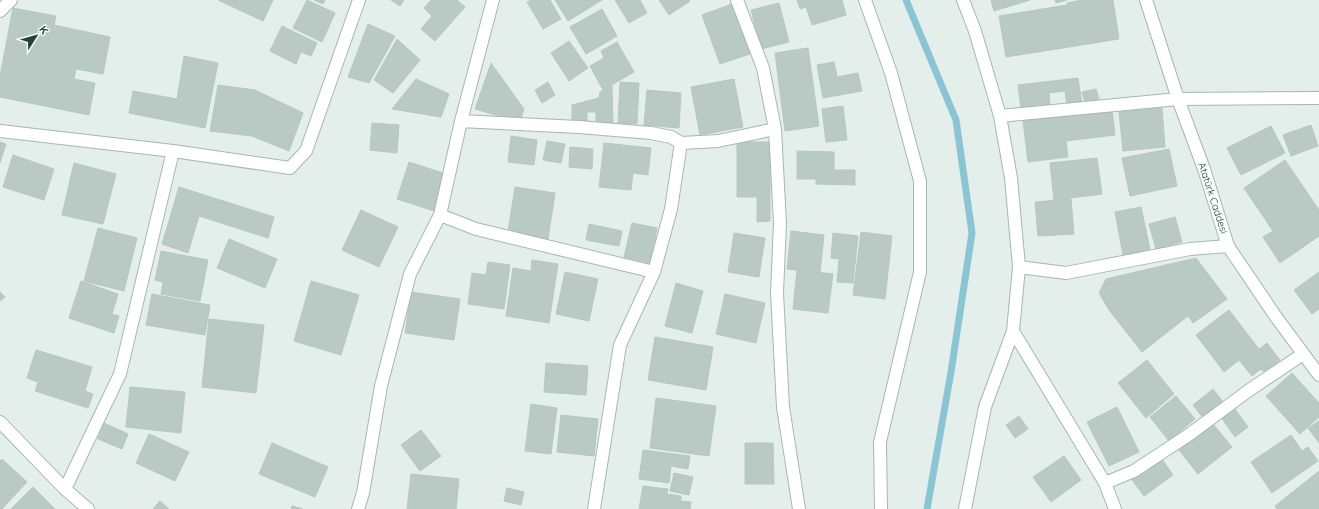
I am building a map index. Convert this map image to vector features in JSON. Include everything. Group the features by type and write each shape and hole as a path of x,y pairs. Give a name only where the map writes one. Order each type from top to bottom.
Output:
{"street":[{"path":"0,11 11,0"},
{"path":"0,131 173,151 290,168 306,151 360,0"},
{"path":"358,509 363,493 382,386 410,274 440,215 461,121 493,0"},
{"path":"737,0 763,68 774,129 780,222 778,293 783,407 799,509"},
{"path":"865,0 891,73 920,181 920,272 880,442 881,509"},
{"path":"963,0 975,30 1000,116 1011,178 1019,267 1013,331 985,407 965,509"},
{"name":"Atatürk Caddesi","path":"1146,0 1178,99 1204,169 1228,246 1319,375"},
{"path":"1000,116 1178,99 1319,98"},
{"path":"461,121 579,127 651,133 671,137 681,143 718,141 774,129"},
{"path":"594,509 620,345 654,272 671,209 681,143"},
{"path":"65,488 120,374 173,151"},
{"path":"440,215 476,229 654,272"},
{"path":"1019,267 1066,273 1190,249 1228,246"},
{"path":"1013,331 1106,483 1115,509"},
{"path":"1106,483 1134,471 1190,434 1248,391 1303,354"},
{"path":"0,422 65,488 88,509"}],"building":[{"path":"218,0 273,0 263,21"},
{"path":"307,0 335,13 322,42 293,28"},
{"path":"314,0 325,0 323,4"},
{"path":"391,0 404,0 400,6"},
{"path":"431,0 457,0 465,7 435,41 421,29 432,16 424,8"},
{"path":"531,0 550,0 561,19 543,29 527,2"},
{"path":"555,0 602,0 568,21"},
{"path":"615,0 640,0 647,13 629,23"},
{"path":"659,0 689,0 690,1 669,15"},
{"path":"797,0 842,0 846,15 812,25 806,7 800,9"},
{"path":"991,0 1030,0 994,11"},
{"path":"1055,0 1067,0 1056,3"},
{"path":"1082,0 1113,0 1119,39 1006,57 999,16 1067,5 1067,3"},
{"path":"779,3 789,42 761,49 751,10"},
{"path":"732,4 750,54 720,64 702,15"},
{"path":"13,8 56,16 54,25 110,37 103,74 76,69 74,79 95,83 89,115 0,97 0,76"},
{"path":"602,9 617,36 586,54 570,27"},
{"path":"368,24 395,36 369,83 348,77"},
{"path":"282,26 317,43 311,56 301,52 296,64 270,51"},
{"path":"397,39 420,60 393,93 374,80"},
{"path":"569,41 588,68 569,81 551,53"},
{"path":"617,42 634,72 603,90 590,66 604,58 601,51"},
{"path":"808,48 819,126 785,131 775,53"},
{"path":"184,56 218,63 205,128 129,113 133,91 177,99"},
{"path":"834,62 837,77 858,73 862,91 823,98 817,65"},
{"path":"491,63 524,109 520,122 475,109"},
{"path":"1078,78 1082,104 1067,106 1065,91 1049,93 1050,104 1021,108 1018,85"},
{"path":"416,79 449,94 441,117 392,109"},
{"path":"734,79 743,127 700,135 691,87"},
{"path":"548,82 555,95 542,103 535,90"},
{"path":"620,82 639,83 637,124 618,123"},
{"path":"218,85 255,90 303,113 289,151 252,136 210,131"},
{"path":"612,86 613,124 596,124 596,112 587,112 587,121 572,121 572,105 599,98 600,92"},
{"path":"1096,89 1099,99 1085,102 1082,92"},
{"path":"647,90 681,93 679,128 644,125"},
{"path":"843,106 847,140 826,142 822,109"},
{"path":"1162,108 1165,147 1123,151 1119,112"},
{"path":"1112,110 1115,135 1066,141 1063,116"},
{"path":"1063,116 1068,157 1028,162 1023,121"},
{"path":"372,123 399,125 397,153 370,150"},
{"path":"1311,125 1318,146 1291,156 1283,135"},
{"path":"1271,126 1285,153 1241,175 1227,148"},
{"path":"511,136 537,140 534,165 508,162"},
{"path":"547,141 565,144 561,163 543,160"},
{"path":"0,142 6,144 0,163"},
{"path":"737,142 770,142 770,221 757,222 757,197 737,197"},
{"path":"604,143 651,148 648,175 633,173 631,190 599,187"},
{"path":"570,147 593,149 592,169 569,167"},
{"path":"1169,149 1177,186 1130,196 1122,158"},
{"path":"797,151 834,152 834,170 855,170 855,185 816,184 816,179 797,179"},
{"path":"13,155 54,169 44,200 3,187"},
{"path":"1097,158 1102,194 1054,200 1050,163"},
{"path":"1285,160 1319,210 1319,236 1280,263 1263,237 1273,231 1244,188"},
{"path":"409,162 446,174 434,211 397,199"},
{"path":"74,163 116,174 103,224 62,215"},
{"path":"179,187 274,217 268,238 199,216 188,253 162,244"},
{"path":"515,187 555,193 548,239 508,232"},
{"path":"1071,199 1074,234 1038,236 1035,202"},
{"path":"1141,207 1150,249 1123,255 1115,212"},
{"path":"361,210 398,227 379,267 342,250"},
{"path":"1175,217 1182,242 1156,249 1149,224"},
{"path":"632,223 657,228 650,263 624,257"},
{"path":"589,224 622,231 619,246 586,240"},
{"path":"98,228 137,238 124,291 84,281"},
{"path":"791,231 824,235 820,273 787,269"},
{"path":"861,232 892,236 885,299 853,295"},
{"path":"734,233 765,238 759,277 728,272"},
{"path":"833,233 858,236 853,283 837,282 839,259 831,258"},
{"path":"229,239 277,259 265,288 217,268"},
{"path":"161,251 208,260 200,301 161,294 163,282 155,280"},
{"path":"1196,258 1227,299 1193,323 1188,316 1142,352 1109,310 1099,293 1106,279"},
{"path":"532,260 558,264 549,323 506,316 513,268 531,271"},
{"path":"488,262 510,265 504,309 468,304 472,273 486,275"},
{"path":"797,270 833,274 828,313 793,309"},
{"path":"565,272 598,279 589,321 556,314"},
{"path":"1319,272 1319,309 1312,314 1294,290"},
{"path":"81,281 118,294 112,314 119,316 114,333 69,318"},
{"path":"311,281 359,295 341,355 294,341"},
{"path":"676,283 703,291 692,333 665,326"},
{"path":"0,292 5,297 0,301"},
{"path":"411,292 460,299 454,340 405,333"},
{"path":"152,294 210,305 205,335 146,325"},
{"path":"725,294 765,303 756,343 716,334"},
{"path":"1229,310 1259,349 1267,343 1280,360 1264,372 1261,369 1252,376 1239,360 1224,372 1196,335"},
{"path":"209,319 264,325 256,393 202,387"},
{"path":"655,337 713,347 706,390 648,380"},
{"path":"36,350 92,367 85,391 93,394 88,408 35,391 38,382 27,378"},
{"path":"1147,360 1174,394 1146,418 1118,383"},
{"path":"546,363 588,366 586,395 544,392"},
{"path":"1292,373 1319,403 1319,417 1300,434 1266,396"},
{"path":"130,387 185,392 181,433 126,427"},
{"path":"1213,389 1223,402 1203,418 1193,405"},
{"path":"1176,396 1195,419 1169,441 1150,417"},
{"path":"656,398 716,406 709,456 650,448"},
{"path":"531,404 557,408 551,454 525,451"},
{"path":"1232,405 1248,427 1235,437 1219,414"},
{"path":"1117,407 1139,452 1109,466 1087,422"},
{"path":"561,415 598,419 594,456 557,452"},
{"path":"1019,416 1028,429 1015,438 1006,425"},
{"path":"1319,421 1319,443 1308,428"},
{"path":"104,423 128,434 122,449 98,439"},
{"path":"1213,424 1232,447 1198,474 1179,450"},
{"path":"421,430 441,456 420,471 401,445"},
{"path":"149,434 189,452 175,481 136,463"},
{"path":"1291,435 1302,451 1308,447 1318,461 1272,493 1251,462"},
{"path":"272,443 328,467 315,497 259,474"},
{"path":"745,443 773,443 774,484 745,484"},
{"path":"643,450 690,456 688,469 671,466 669,483 639,479"},
{"path":"1159,455 1173,475 1144,496 1130,477"},
{"path":"1064,456 1081,480 1051,502 1033,477"},
{"path":"2,459 27,482 2,509 0,509 0,461"},
{"path":"1319,471 1319,509 1277,509 1275,506"},
{"path":"674,473 693,477 689,495 670,491"},
{"path":"411,474 459,479 456,509 407,509"},
{"path":"643,486 668,489 667,494 681,496 681,501 691,502 690,509 639,509"},
{"path":"33,487 55,509 11,509"},
{"path":"507,488 524,492 521,505 504,501"},
{"path":"160,501 169,509 153,509"},
{"path":"292,506 303,509 291,509"}],"waterway":[{"path":"906,0 956,120 972,233 951,372 927,509"}]}
